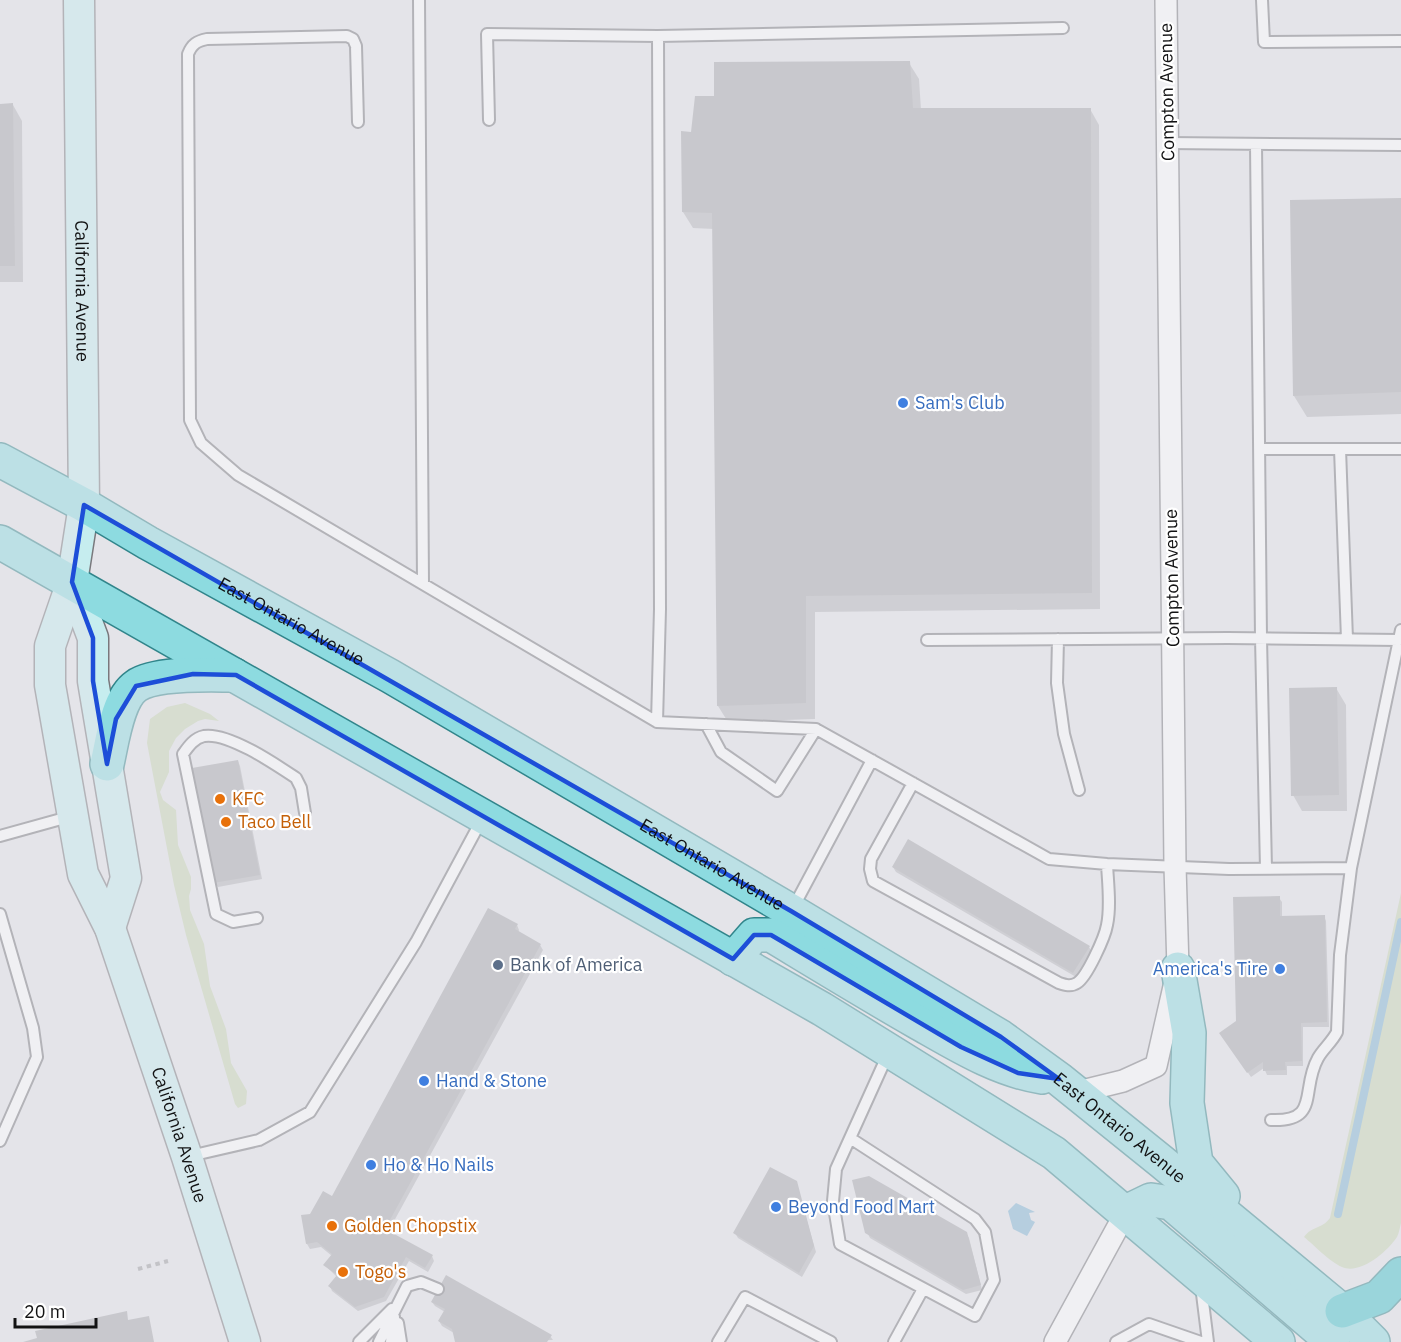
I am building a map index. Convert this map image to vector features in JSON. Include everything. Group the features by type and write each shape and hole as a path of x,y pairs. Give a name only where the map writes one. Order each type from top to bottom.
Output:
{"highway":[{"path":"1342,1311 1379,1297 1401,1274"}],"main road":[{"name":"California Avenue","path":"79,0 84,505 72,582 50,646 50,685 83,874 110,928 187,1157 245,1342"},
{"name":"East Ontario Avenue","path":"0,460 390,676 1001,1037 1066,1086 1271,1252 1342,1311 1373,1342"},
{"path":"0,542 822,1009 1054,1153 1278,1342"},
{"name":"California Avenue","path":"72,582 93,638 93,681 126,878 110,928"},
{"path":"107,764 116,719 125,700 136,686 156,679 193,674 236,675"},
{"path":"733,959 754,935 771,935 872,997 962,1047 1018,1073 1066,1086"},
{"path":"1178,969 1189,1033 1187,1103 1196,1163 1271,1252"},
{"path":"1126,1212 1151,1200 1170,1203 1333,1342"}],"street":[{"name":"Compton Avenue","path":"1066,1086 1123,1081 1156,1066 1178,969 1166,0"},
{"path":"1055,1342 1126,1212"}],"lane":[{"path":"419,0 423,583"},
{"path":"1262,0 1264,42 1401,40"},
{"path":"489,120 487,34 658,36 1063,28"},
{"path":"358,122 356,46 353,39 346,36 207,39 191,46 188,54 190,420 201,443 237,475 657,722 816,729 1049,859 1229,870 1351,868"},
{"path":"657,722 660,609 658,36"},
{"path":"1167,143 1401,145"},
{"path":"1256,144 1261,638 1266,869"},
{"path":"1259,449 1401,448"},
{"path":"1340,449 1347,639"},
{"path":"927,640 1347,639 1400,635 1351,868 1340,955 1337,1032 1332,1043 1318,1056 1304,1110 1297,1118 1287,1121 1271,1120"},
{"path":"1058,639 1057,683 1064,734 1079,790"},
{"path":"706,724 721,752 777,791 816,729"},
{"path":"257,918 232,922 216,914 183,754 191,743 202,736 224,737 296,778 301,788 305,813"},
{"path":"791,911 872,760"},
{"path":"913,783 872,859 870,869 873,881 1059,983 1068,986 1082,979 1104,937 1108,911 1107,864"},
{"path":"0,836 73,816"},
{"path":"187,1157 259,1140 310,1112 416,942 484,816"},
{"path":"0,914 33,1028 37,1057 0,1141"},
{"path":"850,1138 975,1219 985,1232 994,1280 975,1316 840,1244 833,1201 836,1169 850,1138 890,1051"},
{"path":"1199,1274 1208,1342"},
{"path":"379,1342 407,1286 421,1282 438,1289"},
{"path":"894,1342 923,1288"},
{"path":"718,1342 745,1297 831,1342"},
{"path":"359,1342 396,1305"},
{"path":"391,1342 396,1305"},
{"path":"396,1305 400,1342"},
{"path":"1116,1342 1149,1324 1201,1342"}],"path":[{"path":"138,1269 168,1261"}],"highlighted area":[{"path":"84,505 791,911 1001,1037 1059,1079 1018,1073 961,1047 771,935 754,935 733,959 236,675 193,674 136,686 116,719 107,764 93,681 93,638 72,582"}],"green space":[{"path":"185,703 210,714 219,721 205,719 198,721 176,738 169,751 169,772 160,792 163,800 176,810 178,845 191,877 190,910 204,944 210,986 226,1029 231,1063 247,1091 246,1104 238,1108 186,935 174,885 147,743 150,719 167,707"},
{"path":"1401,893 1401,1223 1397,1237 1387,1249 1373,1261 1349,1269 1332,1261 1304,1237 1330,1218"}],"water":[{"path":"1016,1203 1035,1212 1029,1213 1031,1220 1035,1222 1027,1236 1013,1229 1008,1211"}],"building":[{"name":"Sam's Club","path":"910,61 913,108 1091,108 1092,593 806,596 806,703 717,706 712,213 682,212 681,131 691,132 695,96 714,96 714,62"},
{"path":"13,103 15,266 0,266 0,104"},
{"path":"1401,198 1401,392 1293,396 1290,200"},
{"path":"1337,687 1339,795 1291,796 1289,688"},
{"name":"Taco Bell","path":"238,760 260,875 213,883 192,768"},
{"path":"908,839 1090,946 1073,973 892,867"},
{"name":"America's Tire","path":"1280,896 1280,916 1325,915 1327,1022 1301,1023 1302,1061 1285,1062 1286,1070 1263,1071 1263,1062 1247,1073 1219,1033 1236,1021 1233,897"},
{"path":"488,908 518,924 515,929 541,944 385,1229 433,1255 425,1268 406,1257 384,1297 355,1307 328,1286 337,1275 323,1265 332,1254 317,1242 306,1244 301,1215 310,1214 323,1191 332,1196"},
{"name":"Beyond Food Mart","path":"770,1167 797,1181 814,1246 799,1273 733,1233"},
{"path":"869,1176 967,1232 981,1285 963,1290 865,1233 852,1180"},
{"path":"446,1275 552,1335 547,1342 455,1342 452,1329 438,1321 445,1309 431,1302"},
{"path":"127,1311 128,1320 149,1316 154,1342 23,1342 37,1338 35,1331"}],"waterway":[{"path":"1338,1214 1401,922"}],"place":[{"name":"Sam's Club","path":"903,403"},
{"name":"KFC","path":"220,799"},
{"name":"Taco Bell","path":"226,822"},
{"name":"Bank of America","path":"498,965"},
{"name":"America's Tire","path":"1280,969"},
{"name":"Hand & Stone","path":"424,1081"},
{"name":"Ho & Ho Nails","path":"371,1165"},
{"name":"Beyond Food Mart","path":"776,1207"},
{"name":"Golden Chopstix","path":"332,1226"},
{"name":"Togo's","path":"343,1272"}]}
